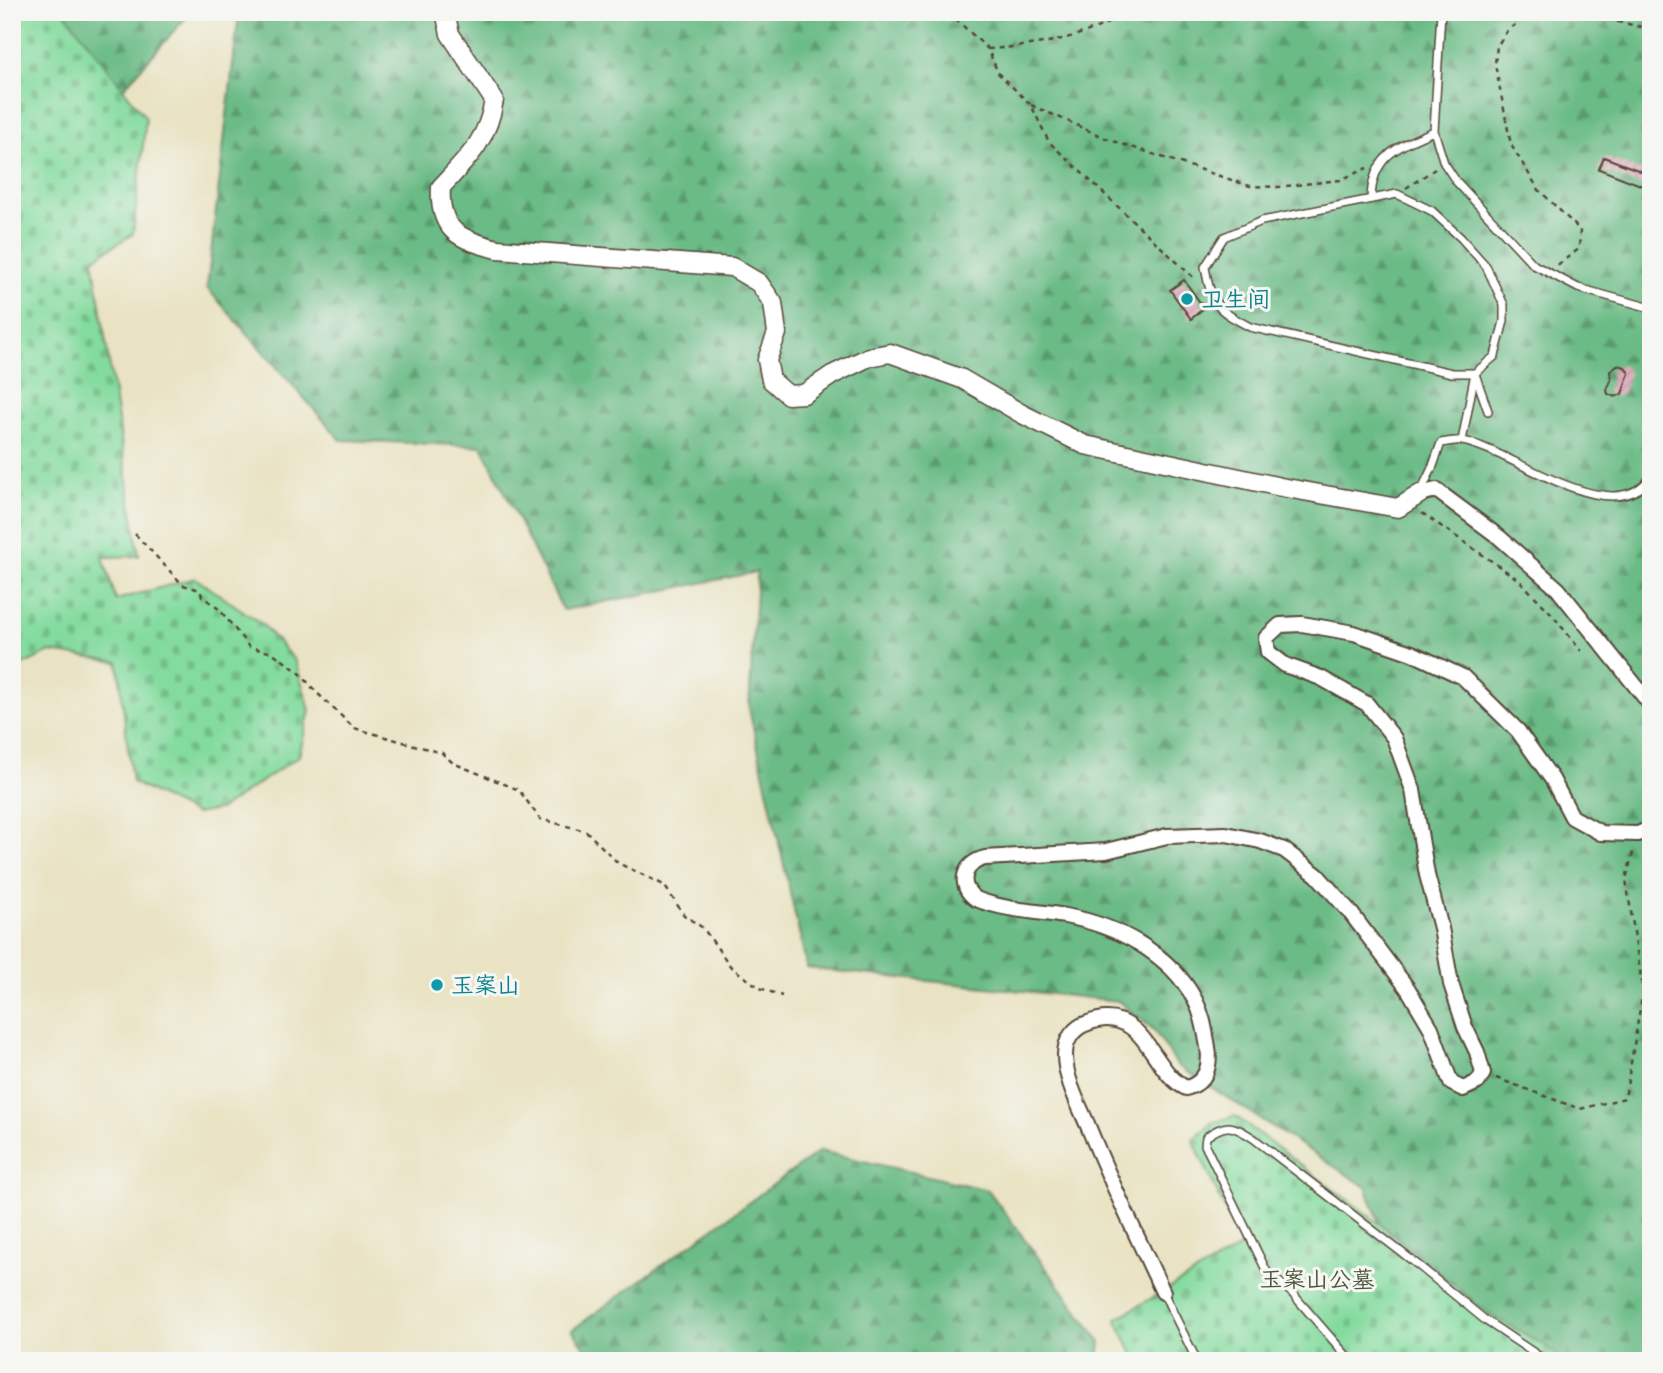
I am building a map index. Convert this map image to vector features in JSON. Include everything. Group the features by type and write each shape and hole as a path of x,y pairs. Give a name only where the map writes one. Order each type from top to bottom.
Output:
{"street":[{"path":"445,12 450,34 494,100 491,122 470,156 441,187 439,206 449,228 468,242 498,249 732,267 759,283 773,303 777,333 767,360 771,380 788,395 804,394 832,375 869,357 890,353 962,379 1022,414 1085,445 1269,485 1398,508 1420,494 1436,490 1499,537 1558,589 1651,705"},
{"path":"1163,1292 1109,1179 1080,1108 1065,1055 1068,1039 1080,1026 1100,1018 1120,1021 1149,1046 1177,1084 1186,1088 1196,1085 1206,1075 1209,1053 1205,1027 1196,1001 1178,975 1120,932 1069,916 976,900 967,891 964,879 968,867 985,858 1106,851 1167,836 1226,834 1260,841 1284,850 1317,875 1350,912 1408,989 1431,1028 1451,1083 1463,1089 1478,1082 1483,1073 1451,984 1441,928 1427,875 1413,790 1394,738 1367,704 1321,678 1285,666 1268,652 1266,638 1280,625 1302,624 1354,633 1412,653 1463,677 1518,731 1552,779 1572,817 1601,834 1644,831"}],"lane":[{"path":"1441,12 1434,131 1444,163 1456,181 1534,265 1578,288 1651,308"},
{"path":"1371,199 1371,182 1380,162 1406,143 1434,131"},
{"path":"1462,441 1475,373 1494,356 1504,321 1504,305 1486,266 1432,211 1397,194 1262,221 1224,237 1205,267 1210,293 1222,313 1250,327 1452,373 1475,373"},
{"path":"1475,373 1488,411"},
{"path":"1420,494 1441,443 1462,441 1498,454 1568,488 1624,496 1645,485 1651,476"},
{"path":"1351,1361 1292,1293 1267,1272 1205,1145 1206,1137 1218,1128 1233,1127 1253,1138 1485,1320 1546,1361"},
{"path":"1163,1292 1197,1361"}],"path":[{"path":"948,12 988,49 998,73 1031,106 1049,142 1210,293"},
{"path":"1066,12 1088,12"},
{"path":"988,49 1031,46 1099,27 1126,12"},
{"path":"1531,12 1507,31 1497,46 1495,64 1511,145 1539,190 1580,230 1579,249 1548,272"},
{"path":"1589,12 1600,18 1651,29"},
{"path":"1031,106 1110,140 1250,186 1278,187 1340,180 1380,162"},
{"path":"1397,194 1444,163"},
{"path":"1398,508 1419,511 1519,580 1550,612 1581,651"},
{"path":"135,534 183,584 200,590 202,596 219,610 249,647 273,653 300,673 354,728 442,753 453,763 519,790 540,819 586,831 618,863 664,885 684,915 703,928 731,967 760,988 782,996"},
{"path":"1483,1073 1580,1109 1625,1098 1643,991 1626,879 1644,831"}],"green space":[{"path":"12,12 191,12 12,213"},
{"path":"12,12 64,12 146,118 133,234 93,259 139,556 103,557 116,600 195,578 262,624 295,661 310,710 299,756 219,810 195,814 132,782 118,662 50,652 12,670"},
{"path":"239,12 1651,12 1651,1361 1563,1361 1544,1345 1489,1314 1380,1224 1366,1187 1178,1066 1153,1029 1118,1001 807,968 749,709 757,572 563,610 482,446 341,440 207,288"},
{"name":"玉案山公墓","path":"1235,1116 1380,1224 1489,1314 1544,1345 1563,1361 1137,1361 1116,1319 1242,1246 1193,1140 1211,1123"},
{"path":"820,1151 988,1190 1101,1342 1099,1361 595,1361 572,1330"}],"building":[{"path":"1604,157 1651,175 1651,189 1599,169"},
{"name":"卫生间","path":"1184,280 1204,308 1191,319 1170,290"},
{"path":"1617,365 1625,367 1629,373 1622,394 1615,397 1608,394 1607,390 1611,380 1610,371"}],"place":[{"name":"卫生间","path":"1187,299"},
{"name":"玉案山","path":"437,985"}]}
